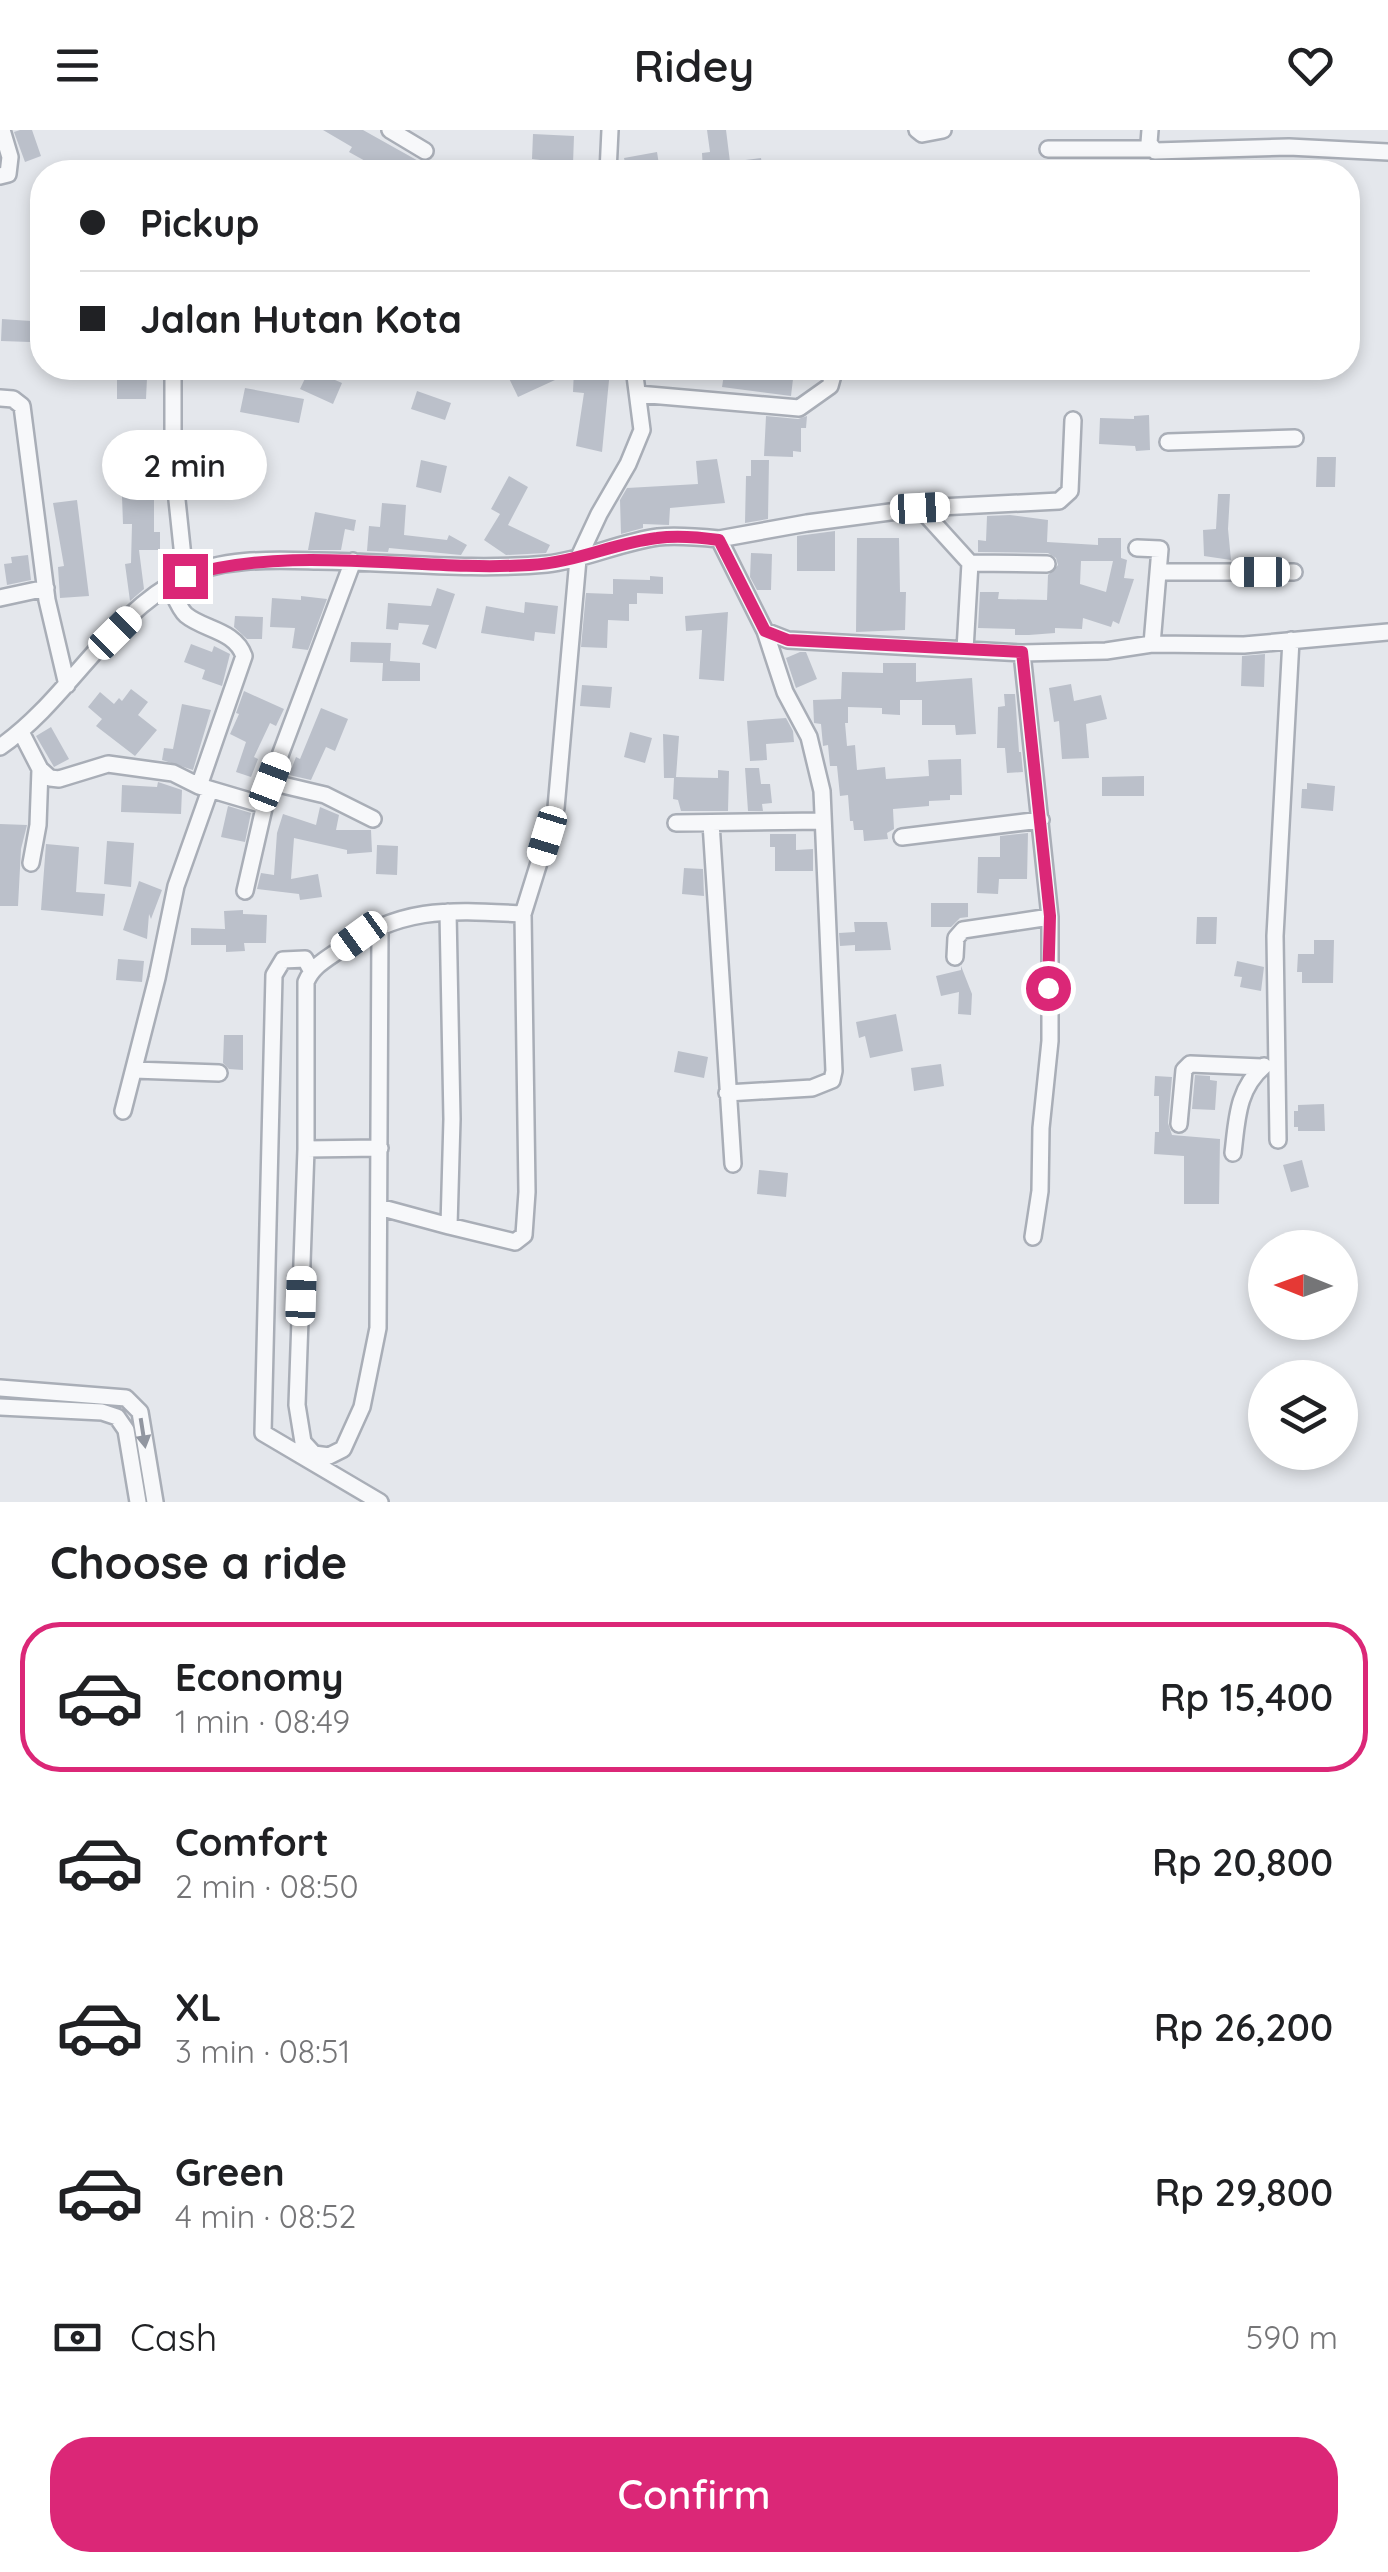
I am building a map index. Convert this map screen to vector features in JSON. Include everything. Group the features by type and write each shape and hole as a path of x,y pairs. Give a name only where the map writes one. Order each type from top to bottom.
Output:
{"street":[{"path":"0,176 8,174 10,168 2,130"},
{"path":"391,130 425,152"},
{"path":"609,160 610,130"},
{"path":"918,130 931,134 943,130"},
{"path":"1084,149 1085,130"},
{"path":"1150,130 1152,149"},
{"path":"1225,149 1228,130"},
{"path":"1289,147 1291,130"},
{"path":"1048,149 1289,147 1388,152"},
{"path":"173,380 173,462 185,576"},
{"path":"380,1207 515,1242 524,1235 527,1192 523,914 556,808 578,558 642,430 636,380"},
{"path":"638,394 798,408 830,386 832,380"},
{"path":"0,398 13,399 22,406 46,588 67,685"},
{"path":"0,748 21,732 137,611 185,576 225,564 272,560 524,566 578,558 659,537 719,540 806,523 920,508 1065,498 1071,482 1073,420"},
{"path":"1168,442 1295,438"},
{"path":"920,508 970,563 965,650"},
{"path":"719,540 765,631 785,692 808,737 822,791 832,1080 812,1088 727,1093"},
{"path":"1137,548 1160,549 1152,644"},
{"path":"244,891 270,782 353,561"},
{"path":"970,563 1047,564"},
{"path":"1158,572 1294,572"},
{"path":"123,1111 176,886 244,656 239,644 184,614 170,586"},
{"path":"0,598 46,588"},
{"path":"765,631 788,640 1022,652 1106,651 1152,644 1244,644 1388,632"},
{"path":"1278,1140 1275,936 1291,640"},
{"path":"1022,652 1050,916 1050,1041 1033,1237"},
{"path":"21,732 40,769 50,778 59,779 108,764 172,773 204,788 263,805"},
{"path":"31,862 38,826 40,769"},
{"path":"270,782 325,794 373,819"},
{"path":"902,837 1041,820"},
{"path":"676,823 823,821"},
{"path":"712,824 733,1164"},
{"path":"448,912 452,1120 449,1226"},
{"path":"380,928 378,1328 362,1408 343,1449 328,1456 314,1454 303,1442 297,1405 306,1149 306,982 311,970 359,936 413,914 523,914"},
{"path":"955,957 956,938 962,930 1050,916"},
{"path":"311,970 306,959 282,960 274,975 263,1434 380,1502"},
{"path":"1233,1153 1242,1093 1250,1078 1276,1054"},
{"path":"1179,1124 1184,1070 1190,1064 1262,1067"},
{"path":"134,1070 220,1074"},
{"path":"306,1149 380,1148"},
{"path":"0,1388 126,1398 140,1412 154,1502"},
{"path":"117,1417 126,1398"},
{"path":"0,1407 102,1412 117,1417 126,1430 138,1502"}],"building":[{"path":"32,130 41,156 25,162 14,132"},
{"path":"323,130 363,130 417,160 363,160 349,152 352,147"},
{"path":"707,130 726,130 730,160 702,160 702,153 710,152"},
{"path":"533,134 574,136 573,160 532,159"},
{"path":"657,152 658,160 624,160"},
{"path":"2,319 30,321 30,342 1,341"},
{"path":"117,380 147,380 146,399 117,399"},
{"path":"304,380 342,383 333,404 300,389"},
{"path":"510,380 555,380 518,397"},
{"path":"574,380 609,380 602,452 576,446 584,393 573,392"},
{"path":"723,380 793,380 791,396 722,387"},
{"path":"245,388 304,399 299,423 240,412"},
{"path":"417,391 451,403 445,420 411,409"},
{"path":"1149,415 1150,450 1099,444 1100,418 1134,419"},
{"path":"766,416 807,416 806,428 801,428 801,452 793,451 793,457 764,456"},
{"path":"1317,457 1336,457 1335,487 1316,487"},
{"path":"717,459 725,503 670,508 669,525 643,524 643,528 621,534 620,500 627,488 698,484 696,461"},
{"path":"421,460 447,466 441,493 416,487"},
{"path":"751,460 769,460 768,519 745,523 746,476 751,476"},
{"path":"121,469 154,470 154,477 161,477 160,490 154,490 154,532 160,532 160,550 139,550 144,589 130,601 125,564 131,563 132,524 123,524"},
{"path":"509,476 528,487 508,525 550,545 546,553 506,555 484,540 500,514 491,509"},
{"path":"1218,494 1230,494 1231,560 1204,556 1203,530 1216,529"},
{"path":"77,500 89,596 60,598 58,567 64,566 53,503"},
{"path":"382,503 406,505 404,535 447,540 449,535 467,545 461,555 389,548 388,552 367,551 369,526 380,527"},
{"path":"315,512 356,520 354,531 345,529 341,550 308,550"},
{"path":"987,516 1048,520 1047,542 1098,545 1098,538 1121,538 1121,558 1127,560 1124,578 1134,579 1119,624 1113,621 1111,627 1083,618 1082,629 1055,628 1055,633 1029,635 1015,635 1015,629 978,628 980,592 999,592 998,599 1047,600 1048,575 1058,565 1048,553 978,552 978,540 986,541","holes":["1081,561 1113,561 1106,592 1080,584"]},
{"path":"835,531 835,571 797,571 797,536"},
{"path":"857,538 899,538 900,592 906,592 905,630 856,632"},
{"path":"751,553 772,554 771,590 757,590 750,577"},
{"path":"28,555 31,580 7,585 4,564 12,563 11,557"},
{"path":"650,576 663,577 663,594 637,593 637,604 629,604 629,621 608,620 607,648 581,647 586,593 613,594 613,579 650,580"},
{"path":"437,588 455,594 436,649 422,644 429,625 399,623 398,630 386,629 388,603 431,606"},
{"path":"301,596 327,599 308,650 292,648 295,628 270,627 272,598 301,600"},
{"path":"525,602 558,606 555,634 535,632 534,641 481,633 486,606 524,613"},
{"path":"728,612 724,681 699,679 702,630 686,631 685,616"},
{"path":"235,616 263,617 262,639 247,639 234,627"},
{"path":"351,642 391,643 390,661 420,663 420,681 382,681 383,663 350,662"},
{"path":"191,644 212,652 214,646 230,654 222,686 202,679 205,670 184,662"},
{"path":"806,652 817,679 796,688 786,658"},
{"path":"1265,654 1264,687 1241,686 1242,656"},
{"path":"883,663 916,663 916,682 972,678 976,734 956,735 955,725 922,725 922,700 900,700 900,715 882,714 882,708 848,707 847,746 855,745 857,770 885,767 886,779 929,776 928,760 961,759 962,795 929,801 929,806 893,809 894,829 887,833 888,839 864,841 863,830 854,830 850,821 848,795 840,796 837,766 830,766 821,724 814,723 813,700 841,699 842,672 883,673"},
{"path":"1071,684 1074,701 1101,695 1107,719 1086,724 1089,758 1062,759 1059,721 1054,722 1049,688"},
{"path":"582,685 612,687 610,708 580,706"},
{"path":"131,689 148,702 138,715 157,730 135,756 96,726 102,719 88,707 100,692 114,704 119,698 122,701"},
{"path":"244,691 284,709 276,726 270,723 254,757 258,759 251,777 236,772 246,742 230,734"},
{"path":"1004,694 1015,694 1023,772 1007,773 1005,748 997,748 998,707 1005,706"},
{"path":"182,704 211,710 193,770 162,760 164,748 173,749"},
{"path":"321,708 348,719 335,751 326,747 311,780 289,775 296,757 300,759"},
{"path":"786,718 794,742 766,744 767,760 750,761 747,721"},
{"path":"51,727 69,759 54,767 36,736"},
{"path":"630,732 652,738 645,763 624,757"},
{"path":"663,734 679,736 676,777 718,778 718,770 729,771 728,811 681,811 678,800 673,799 674,778 664,778"},
{"path":"745,768 759,768 761,784 770,784 772,803 762,804 763,811 748,811"},
{"path":"1144,776 1144,796 1102,796 1102,777"},
{"path":"158,782 182,790 181,814 121,812 122,785 157,787"},
{"path":"1307,783 1335,786 1333,811 1301,808 1302,789 1307,789"},
{"path":"228,806 251,813 245,842 221,837"},
{"path":"320,807 339,815 336,830 371,830 372,852 347,854 347,850 294,838 291,879 318,874 322,897 300,900 299,894 257,889 261,873 274,875 277,833 283,814 316,825"},
{"path":"0,824 27,825 21,849 18,906 0,906"},
{"path":"1028,833 1027,879 999,879 998,894 977,893 978,857 1000,857 1000,836"},
{"path":"770,834 796,834 796,850 813,849 813,871 775,871 775,847 770,847"},
{"path":"107,841 134,843 131,887 104,884"},
{"path":"46,844 79,847 76,892 105,894 103,916 41,910"},
{"path":"377,845 398,846 397,875 376,874"},
{"path":"684,868 703,869 704,896 682,894"},
{"path":"139,881 162,890 151,919 149,914 147,939 123,930"},
{"path":"931,903 968,903 968,917 960,918 951,927 931,927"},
{"path":"243,910 243,914 267,915 266,943 244,943 245,951 226,952 226,945 191,945 191,928 225,929 224,911"},
{"path":"1197,917 1217,917 1216,944 1196,944"},
{"path":"854,922 887,922 891,950 855,951 855,945 840,946 839,933 855,932"},
{"path":"1314,940 1334,940 1333,983 1302,983 1302,972 1297,972 1298,954 1314,954"},
{"path":"118,959 144,961 142,982 116,980"},
{"path":"1237,961 1264,967 1261,991 1240,987 1242,977 1234,976"},
{"path":"961,966 972,994 971,1015 958,1014 959,992 941,996 936,976 961,970"},
{"path":"896,1014 903,1051 870,1058 865,1036 859,1038 856,1022"},
{"path":"224,1035 243,1035 243,1070 229,1069 223,1063"},
{"path":"678,1051 708,1057 704,1078 674,1072"},
{"path":"941,1064 944,1086 914,1091 911,1068"},
{"path":"1195,1075 1217,1081 1215,1110 1192,1109"},
{"path":"1155,1076 1172,1077 1168,1123 1172,1135 1220,1139 1219,1204 1184,1204 1184,1156 1154,1154 1155,1132 1159,1132"},
{"path":"1324,1104 1325,1131 1298,1131 1294,1127 1298,1105"},
{"path":"1302,1160 1309,1187 1291,1192 1283,1165"},
{"path":"759,1170 788,1173 786,1197 757,1194"}],"route":[{"path":"185,576 225,564 272,560 552,564 659,537 696,537 719,540 765,631 788,640 1022,652 1050,916 1048,988"}]}
